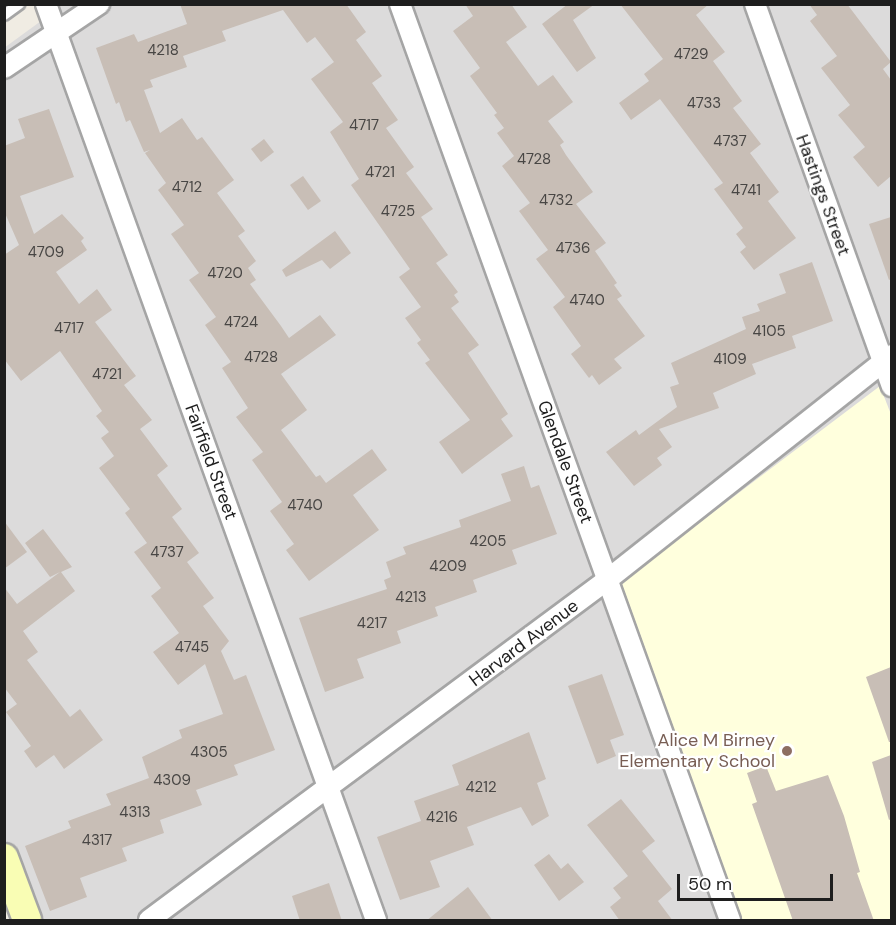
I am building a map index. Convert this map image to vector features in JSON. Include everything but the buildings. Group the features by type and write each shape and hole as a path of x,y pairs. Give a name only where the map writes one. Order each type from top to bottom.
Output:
{"main road":[{"path":"4,858 27,921"}],"street":[{"name":"Fairfield Street","path":"46,4 376,921"},
{"path":"4,68 99,4"},
{"name":"Glendale Street","path":"400,4 730,921"},
{"name":"Hastings Street","path":"755,4 887,358 891,386"},
{"name":"Harvard Avenue","path":"149,921 330,789 608,580 887,358"}],"lane":[{"path":"4,15 19,4"}],"shaded area":[{"path":"36,4 891,5 891,920 16,920 4,889 4,48 41,21"},
{"name":"Alice M Birney Elementary School","path":"880,386 892,417 891,920 742,920 621,582"}],"place":[{"name":"Alice M Birney Elementary School","path":"787,751"}]}
